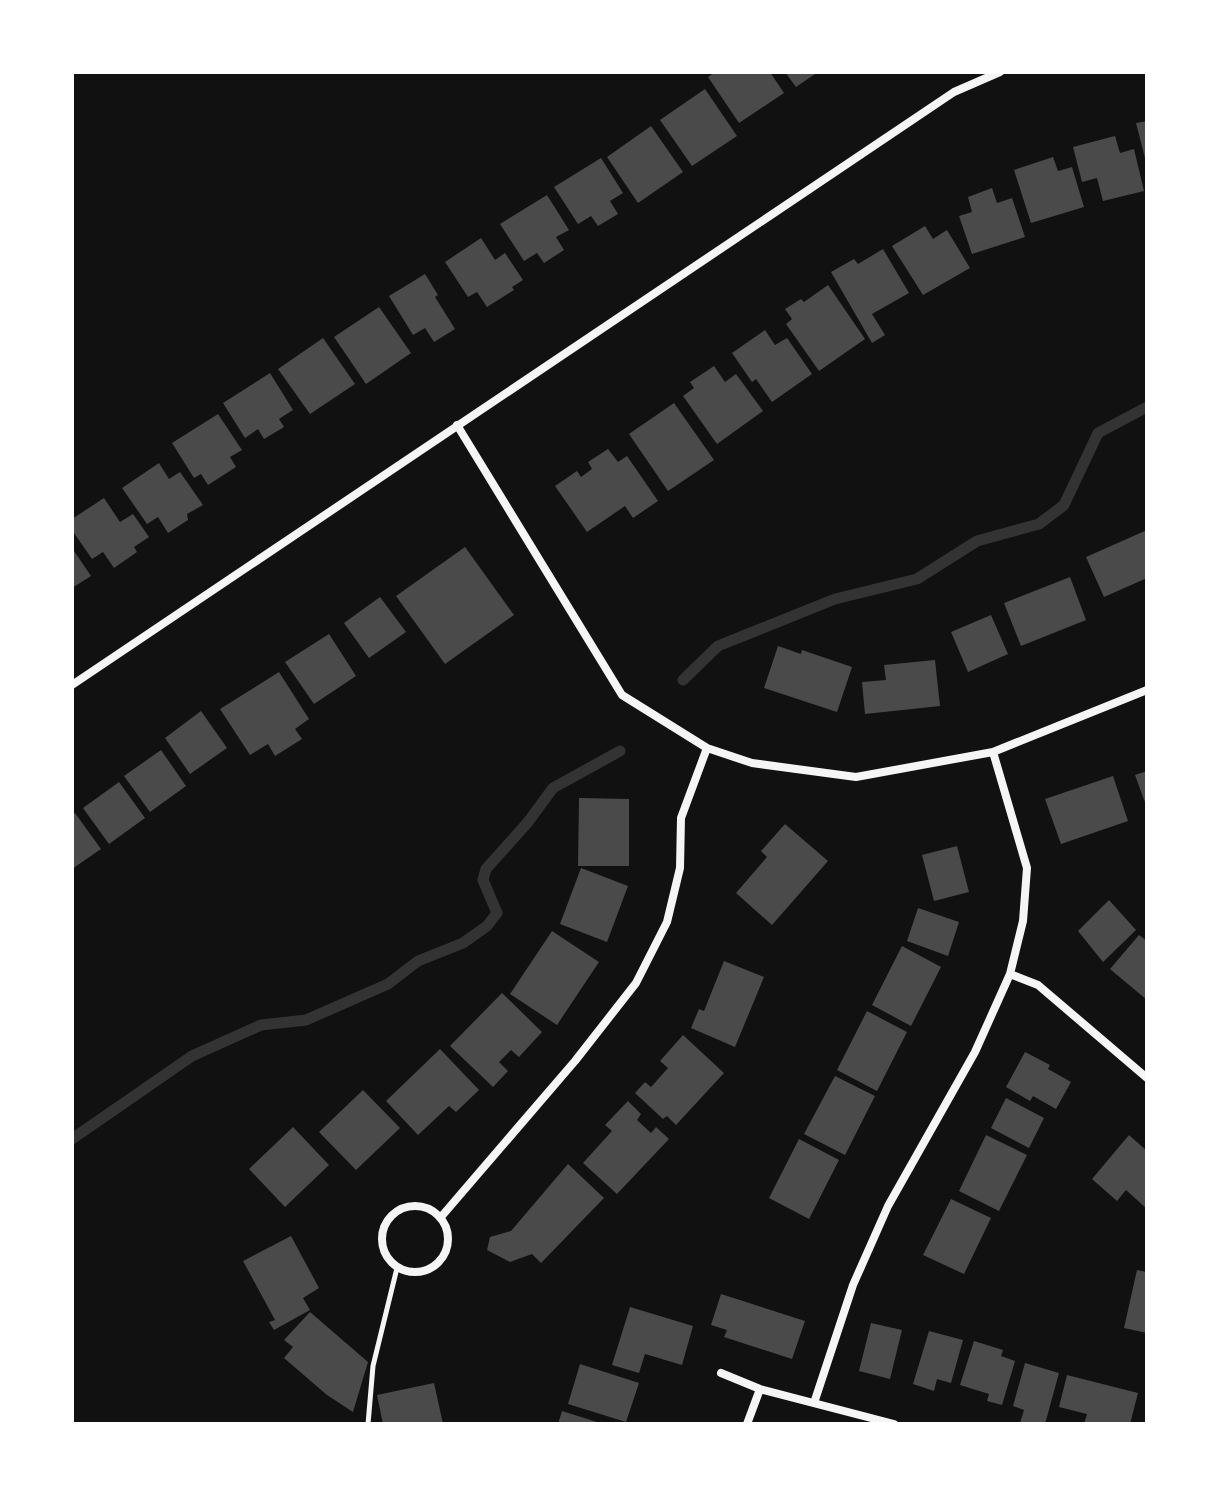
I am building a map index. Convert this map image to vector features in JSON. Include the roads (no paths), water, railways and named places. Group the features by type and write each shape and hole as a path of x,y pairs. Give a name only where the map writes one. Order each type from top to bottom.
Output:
{"street":[{"path":"72,685 954,92 1000,72"},
{"path":"457,425 622,695 707,748 752,763 856,777 993,752 1147,690"},
{"path":"441,1217 575,1061 636,983 667,922 680,868 681,818 707,748"},
{"path":"814,1403 853,1285 888,1206 975,1052 1010,974 1023,921 1027,868 993,752"},
{"path":"1010,974 1038,985 1147,1078"},
{"path":"407,1206 428,1208 441,1217 448,1229 449,1245 438,1264 414,1273 397,1268 384,1254 381,1235 388,1218 407,1206"},
{"path":"721,1373 760,1389 894,1424"},
{"path":"747,1424 760,1389"}],"waterway":[{"path":"683,680 718,646 835,599 917,579 977,541 1039,524 1064,505 1098,433 1147,407"},
{"path":"72,1139 192,1056 261,1025 306,1020 388,984 418,961 463,943 487,926 497,913 483,880 486,869 528,822 553,788 620,751"}]}
